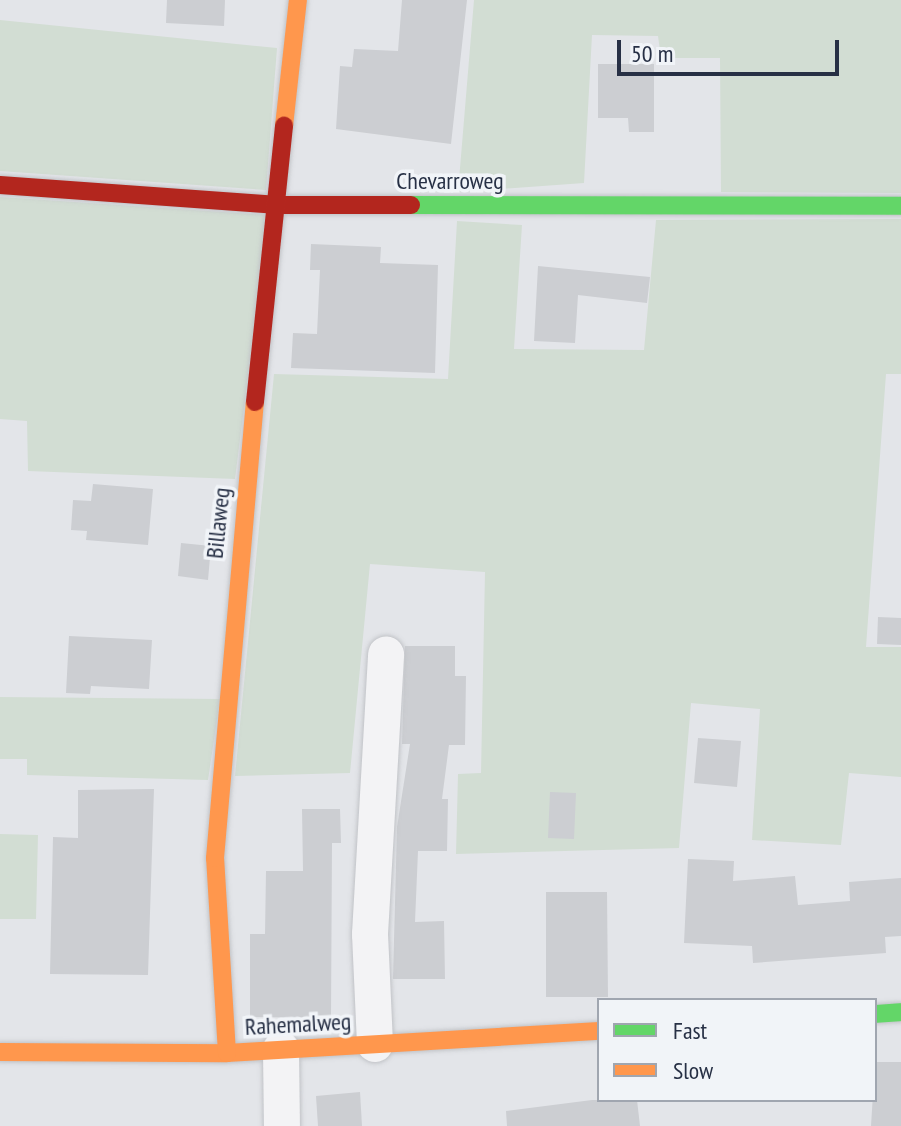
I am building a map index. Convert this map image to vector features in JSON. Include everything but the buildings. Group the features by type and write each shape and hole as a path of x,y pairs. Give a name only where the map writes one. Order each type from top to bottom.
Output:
{"street":[{"name":"Billaweg","path":"227,1053 215,858 242,518 298,0"},
{"name":"Chevarroweg","path":"0,185 278,205 901,206"},
{"path":"375,1044 370,934 386,654"},
{"path":"877,1014 901,1012"},
{"name":"Rahemalweg","path":"0,1052 227,1053 597,1031"},
{"path":"281,1049 282,1126"}],"shaded area":[{"path":"474,0 901,0 901,193 721,192 720,58 661,58 658,36 592,35 584,183 458,192"},
{"path":"0,20 277,48 266,190 0,171"},
{"path":"0,197 268,215 235,479 28,471 27,421 0,419"},
{"path":"901,219 901,374 886,374 866,647 901,647 901,777 849,773 841,845 752,840 760,709 691,703 679,848 456,854 458,774 481,773 485,572 370,564 350,773 235,776 274,374 448,379 457,221 522,225 514,349 644,350 656,220"},
{"path":"0,697 220,699 208,780 27,775 27,759 0,759"},
{"path":"0,834 38,835 36,919 0,919"}],"traffic: fast":[{"path":"411,205 901,206"},
{"path":"877,1014 901,1012"}],"traffic: slow":[{"path":"284,126 298,0"},
{"path":"227,1053 215,858 255,402"},
{"path":"0,1052 227,1053 597,1031"}],"traffic: jam":[{"path":"255,402 284,126"},
{"path":"0,185 278,205 411,205"}]}
